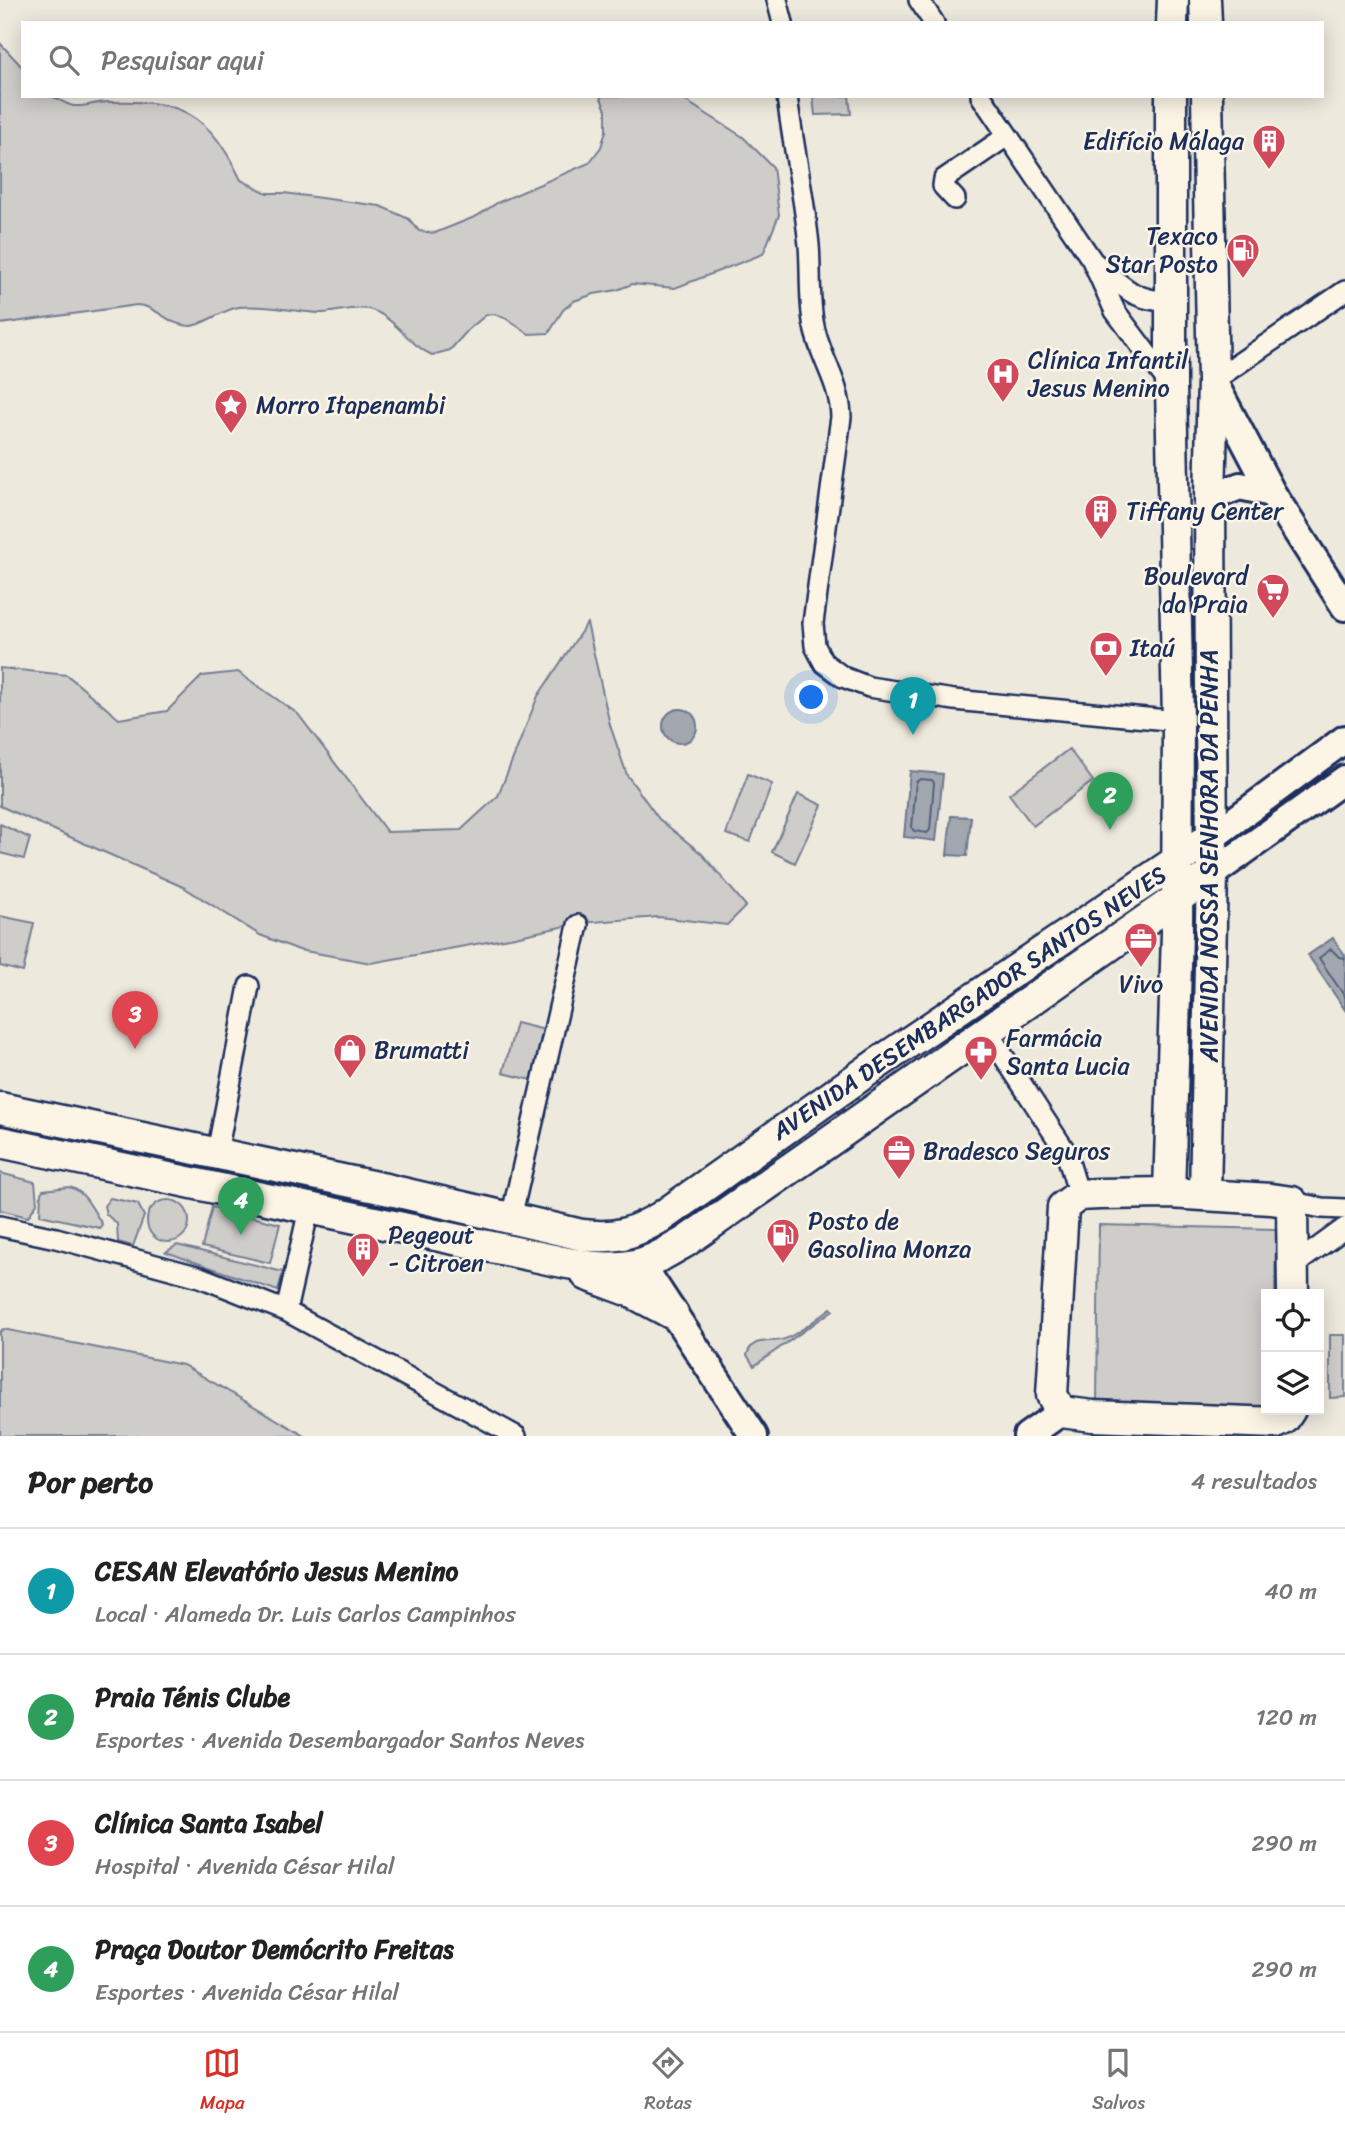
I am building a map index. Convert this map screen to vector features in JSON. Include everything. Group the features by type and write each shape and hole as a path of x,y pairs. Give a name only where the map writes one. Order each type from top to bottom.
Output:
{"main road":[{"path":"1172,0 1172,21"},
{"path":"1205,0 1206,21"},
{"name":"AVENIDA NOSSA SENHORA DA PENHA","path":"1168,1193 1177,897 1178,721 1171,387 1171,98"},
{"name":"AVENIDA NOSSA SENHORA DA PENHA","path":"1205,1195 1212,874 1210,498 1213,381 1207,98"},
{"path":"1171,229 1189,357 1198,372 1213,381 1272,493 1345,607"},
{"path":"1210,498 1240,486 1272,493"},
{"name":"AVENIDA DESEMBARGADOR SANTOS NEVES","path":"661,1217 889,1056 1212,837 1345,739"},
{"name":"AVENIDA DESEMBARGADOR SANTOS NEVES","path":"641,1264 685,1242 1345,779"},
{"path":"0,1108 602,1237 634,1233 661,1217"},
{"path":"0,1142 534,1256 596,1267 641,1264"},
{"path":"1061,1412 1052,1395 1063,1207 1079,1195 1168,1193 1292,1202 1293,1280"},
{"path":"661,1217 642,1237 636,1256 754,1436"},
{"path":"534,1256 630,1291 673,1314"},
{"path":"1027,1436 1061,1412 1186,1428 1276,1423 1287,1415"}],"street":[{"path":"776,0 782,21"},
{"path":"919,0 933,21"},
{"path":"787,98 809,244 816,341 836,382 841,399 841,417 813,623 815,646 824,663 843,677 869,687 954,700 1178,721"},
{"path":"982,98 1092,260 1115,311 1171,387"},
{"path":"955,199 943,186 944,179 1007,136"},
{"path":"1092,260 1135,296 1171,302"},
{"path":"1213,381 1345,291"},
{"path":"1115,311 1127,308 1133,303 1135,296"},
{"path":"511,1218 578,925"},
{"path":"217,1153 249,986"},
{"path":"987,1031 1066,1152 1079,1195"},
{"path":"1292,1202 1345,1209"},
{"path":"286,1311 309,1209"},
{"path":"0,1226 56,1238 200,1277 286,1311 516,1436"},
{"path":"1293,1280 1345,1228"}],"shaded area":[{"path":"0,43 21,66 21,98 57,98 75,106 133,102 155,103 174,108 204,125 217,139 241,180 267,193 380,206 409,219 419,231 435,233 589,163 601,147 606,131 606,110 601,98 681,98 743,137 773,167 779,215 763,254 675,288 632,284 574,301 563,310 549,333 529,334 505,318 494,314 486,315 450,350 432,355 386,317 362,308 320,313 239,307 190,326 175,323 151,309 137,305 0,324"},
{"path":"813,98 849,98 851,114 815,115"},
{"path":"587,623 610,725 627,775 659,819 702,854 746,906 727,925 659,917 579,923 371,963 299,950 260,935 183,887 0,806 0,668 67,675 119,719 167,711 202,676 238,672 298,714 387,832 461,830 498,796 538,696"},
{"path":"1069,749 1093,781 1033,826 1009,794"},
{"path":"748,774 772,784 750,842 726,834"},
{"path":"798,794 822,805 795,863 772,852"},
{"path":"0,824 30,838 24,859 0,853"},
{"path":"0,916 34,923 23,972 0,966"},
{"path":"516,1023 545,1030 532,1080 503,1073"},
{"path":"0,1173 35,1182 37,1203 28,1217 0,1210"},
{"path":"69,1187 80,1192 88,1202 102,1224 100,1228 40,1215 43,1190"},
{"path":"110,1198 138,1204 144,1216 133,1246 118,1242 117,1224 106,1214 104,1206"},
{"path":"168,1200 183,1206 189,1221 183,1236 168,1242 153,1236 147,1221 153,1206"},
{"path":"212,1207 280,1224 270,1263 202,1247"},
{"path":"1099,1225 1276,1229 1275,1289 1261,1289 1261,1407 1097,1404"},
{"path":"177,1245 283,1272 278,1291 166,1252"},
{"path":"831,1308 833,1310 754,1366 747,1355 754,1345 790,1337"},
{"path":"3,1329 183,1365 305,1436 0,1436 0,1332"},
{"path":"1330,1335 1345,1335 1345,1397 1330,1398"}],"water":[{"path":"680,709 692,714 697,726 692,738 680,743 668,738 663,726 668,714"},
{"path":"910,771 943,774 936,841 904,837"},
{"path":"951,816 971,817 967,856 947,855"},
{"path":"1333,938 1345,955 1345,1010 1308,955"}],"place":[{"name":"Edifício Málaga","path":"1269,171"},
{"name":"Texaco Star Posto","path":"1243,280"},
{"name":"Clínica Infantil Jesus Menino","path":"1003,404"},
{"name":"Morro Itapenambi","path":"231,435"},
{"name":"Tiffany Center","path":"1101,541"},
{"name":"Boulevard da Praia","path":"1273,620"},
{"name":"Itaú","path":"1106,678"},
{"name":"CESAN Elevatório Jesus Menino","path":"913,735"},
{"name":"Praia Ténis Clube","path":"1110,830"},
{"name":"Vivo","path":"1141,969"},
{"name":"Clínica Santa Isabel","path":"135,1049"},
{"name":"Brumatti","path":"350,1080"},
{"name":"Farmácia Santa Lucia","path":"981,1082"},
{"name":"Bradesco Seguros","path":"899,1181"},
{"name":"Praça Doutor Demócrito Freitas","path":"241,1235"},
{"name":"Posto de Gasolina Monza","path":"783,1265"},
{"name":"Pegeout - Citroen","path":"363,1279"}]}
